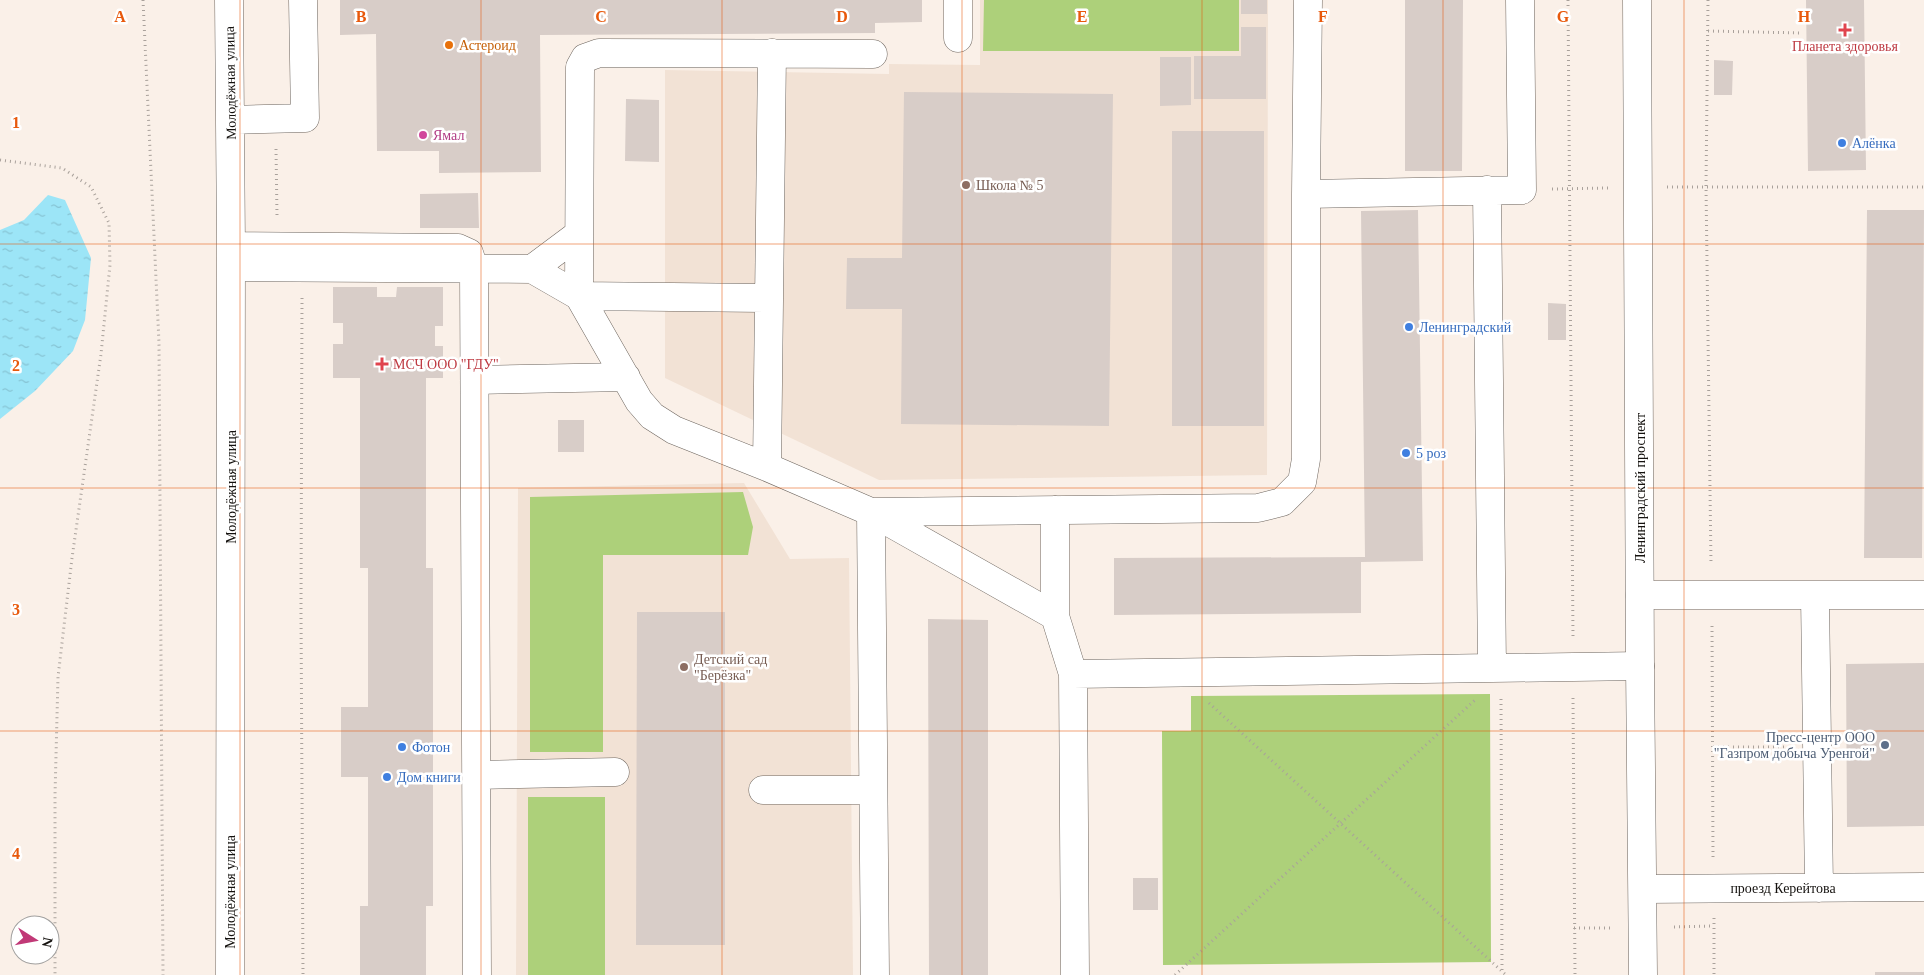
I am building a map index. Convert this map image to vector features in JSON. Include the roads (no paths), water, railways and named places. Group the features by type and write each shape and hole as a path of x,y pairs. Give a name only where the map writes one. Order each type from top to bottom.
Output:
{"street":[{"name":"Молодёжная улица","path":"229,0 231,256 230,975"},
{"path":"230,120 305,118 303,0"},
{"path":"958,0 958,38"},
{"path":"871,512 1258,508 1282,502 1302,482 1306,459 1308,0"},
{"path":"1306,194 1522,190 1520,0"},
{"name":"Ленинградский проспект","path":"1637,0 1643,975"},
{"path":"873,54 599,53 585,58 580,67 579,296 639,401 652,416 674,430 767,467 871,512 1055,616"},
{"path":"767,467 772,53"},
{"path":"1487,190 1498,670"},
{"path":"532,269 579,234"},
{"path":"231,256 289,257 458,248 469,252 474,268 477,975"},
{"path":"474,268 532,269 579,296 769,298"},
{"path":"474,380 626,377"},
{"path":"1054,510 1055,616 1072,674 1075,975"},
{"path":"871,512 875,975"},
{"path":"1640,594 1924,595"},
{"path":"1814,596 1819,888"},
{"path":"1072,674 1498,670 1640,666"},
{"path":"476,775 614,772"},
{"path":"764,790 873,790"},
{"name":"проезд Керейтова","path":"1643,889 1924,887"}],"water":[{"path":"48,195 65,200 91,258 85,320 73,351 35,391 0,419 0,230 24,220"}],"place":[{"name":"Планета здоровья","path":"1845,30"},
{"name":"Астероид","path":"449,45"},
{"name":"Ямал","path":"423,135"},
{"name":"Алёнка","path":"1842,143"},
{"name":"Школа № 5","path":"966,185"},
{"name":"Ленинградский","path":"1409,327"},
{"name":"МСЧ ООО \"ГДУ\"","path":"382,364"},
{"name":"5 роз","path":"1406,453"},
{"name":"Детский сад \"Берёзка\"","path":"684,667"},
{"name":"Пресс-центр ООО \"Газпром добыча Уренгой\"","path":"1885,745"},
{"name":"Фотон","path":"402,747"},
{"name":"Дом книги","path":"387,777"}]}
